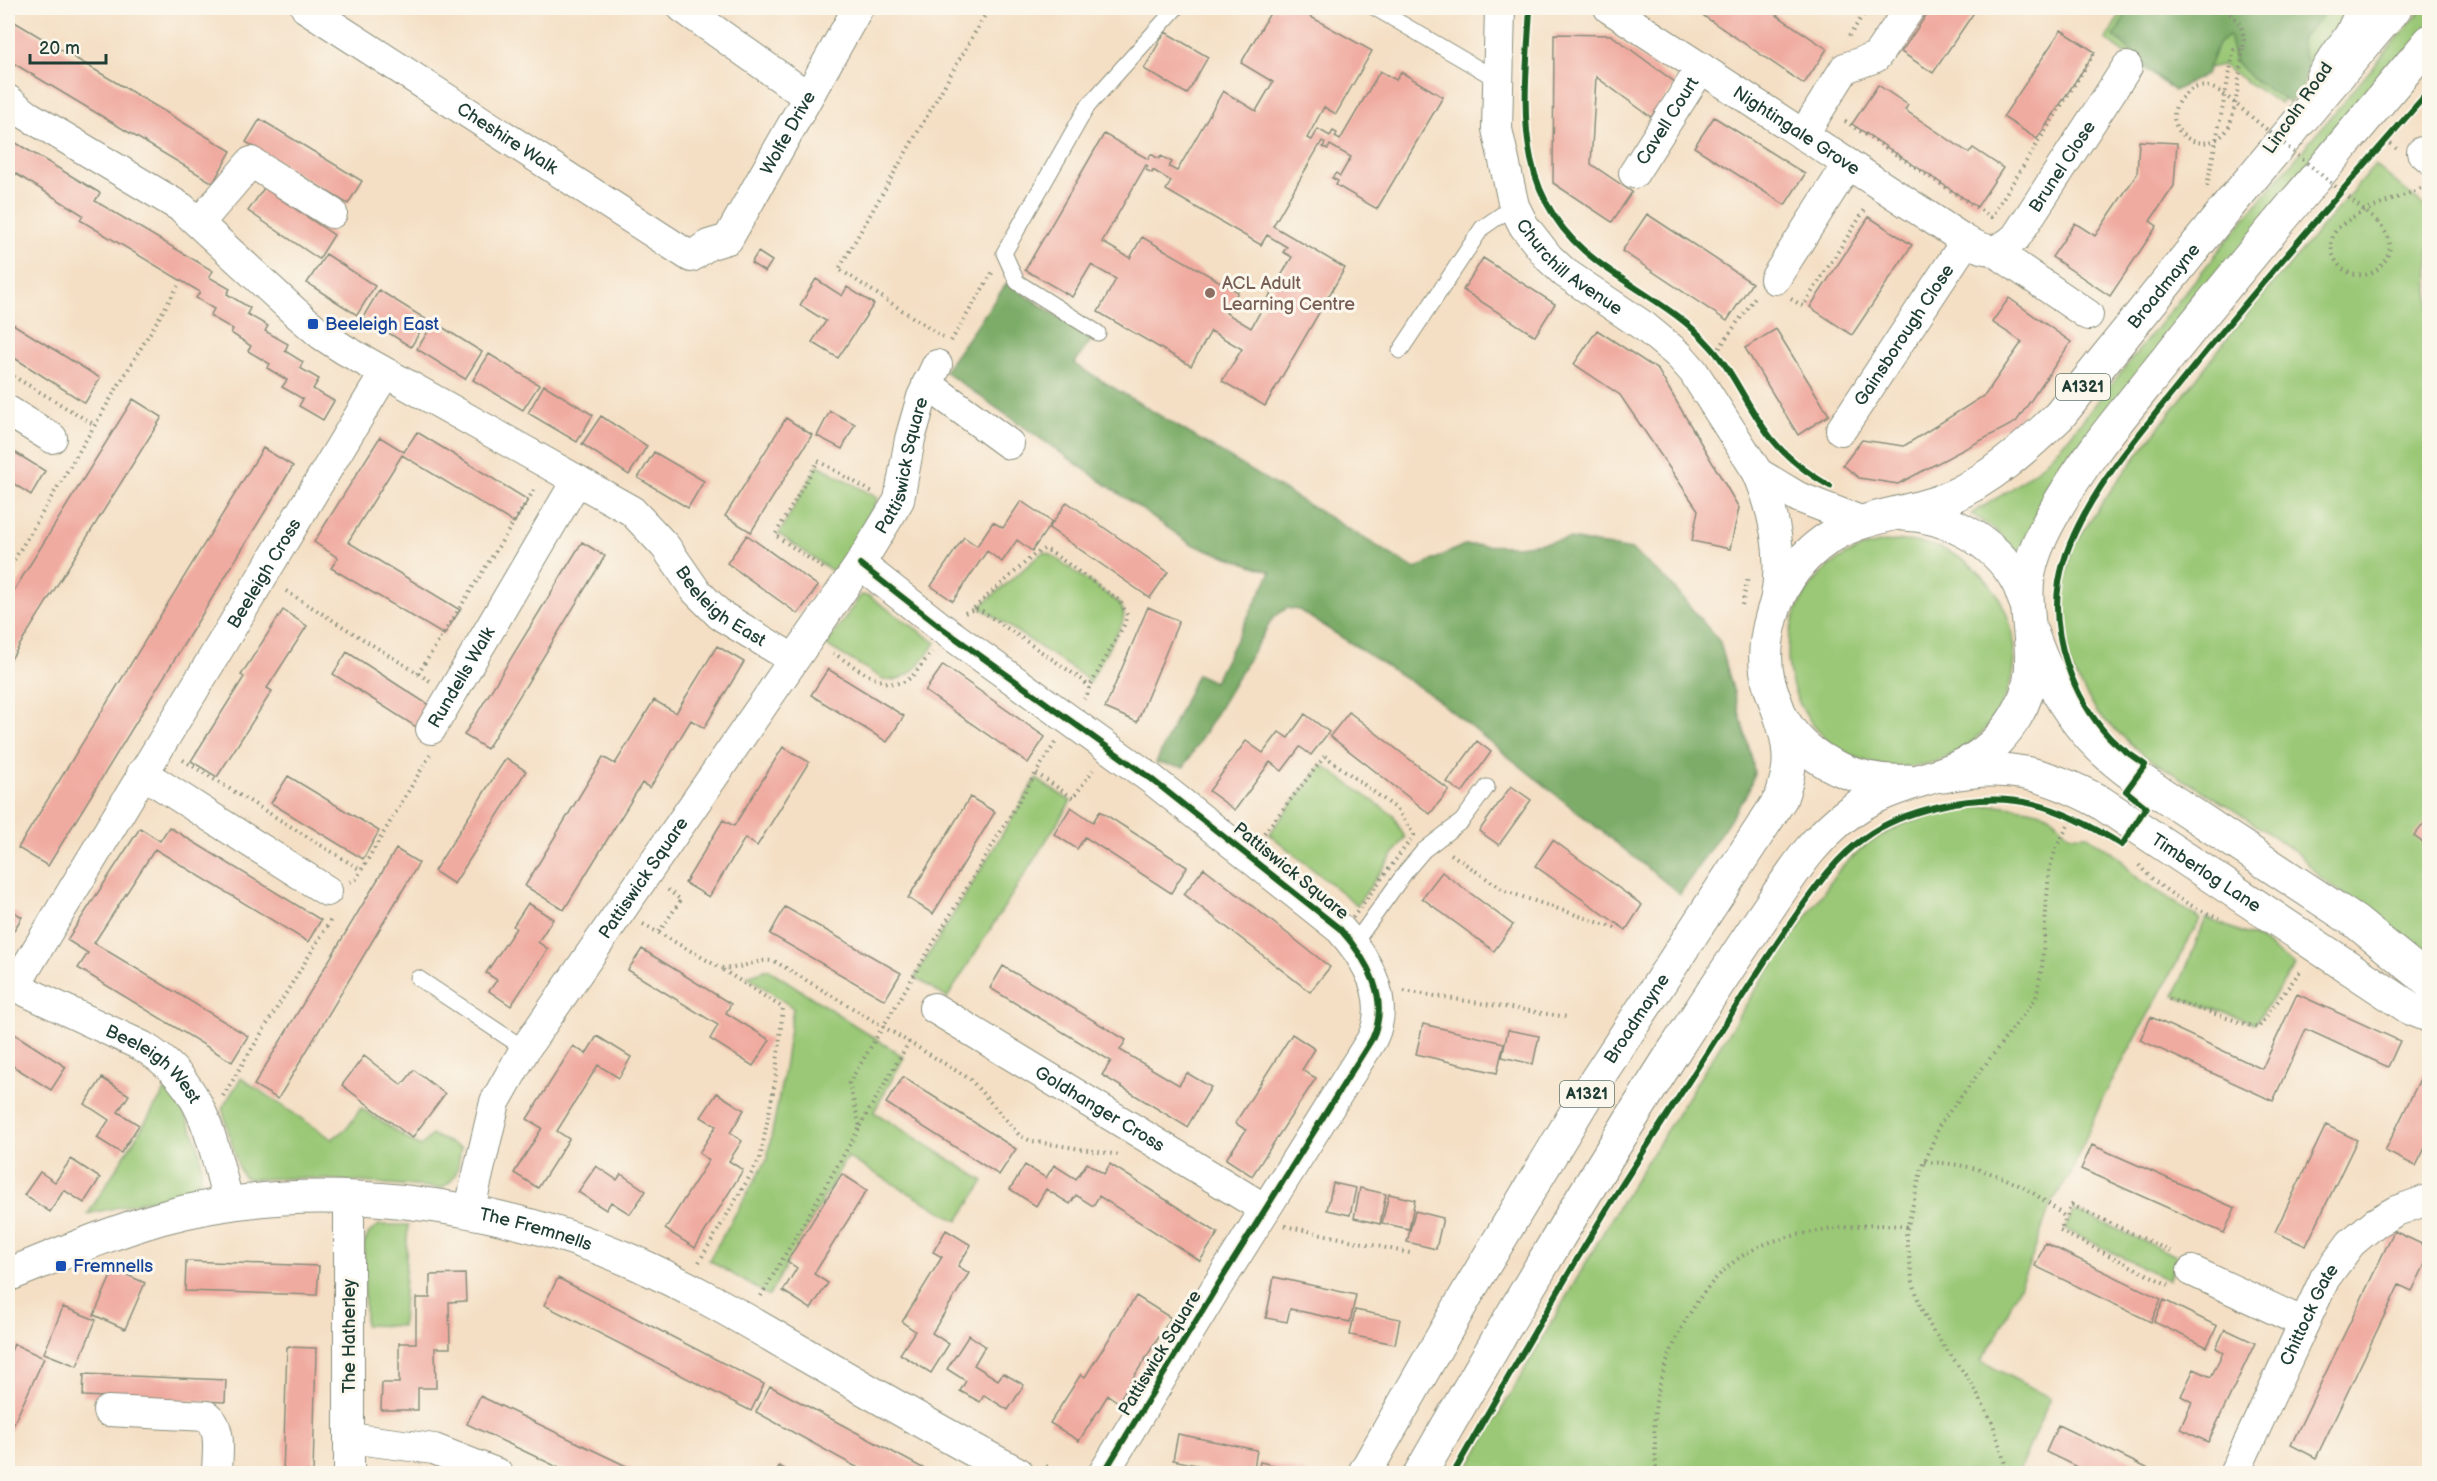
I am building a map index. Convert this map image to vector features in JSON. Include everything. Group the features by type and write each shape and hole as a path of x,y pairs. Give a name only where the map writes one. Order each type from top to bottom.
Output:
{"main road":[{"name":"Broadmayne","path":"1364,1473 1468,1292 1589,1090 1781,798 1789,763 1788,747 1780,714 1768,681 1766,641 1757,612 1785,584 1803,559 1841,530 1945,499 1977,483 2032,442 2059,416 2229,205 2395,8"},
{"name":"Broadmayne","path":"1420,1473 1546,1257 1625,1129 1714,988 1810,850 1845,815 1874,797 1956,770 1976,759 1996,742 2016,716 2030,677 2030,622 2027,589 2035,551 2053,514 2079,471 2213,302 2430,41"},
{"name":"Broadmayne","path":"1895,514 1916,514 1938,519 1988,546 2017,580 2030,622"},
{"path":"2030,622 2040,656 2063,702 2088,737 2103,752 2136,777 2356,922 2430,982"},
{"name":"Broadmayne","path":"1780,714 1790,732 1802,745 1833,766 1872,781 1925,780"},
{"name":"Timberlog Lane","path":"1925,780 1964,771 2007,769 2053,779 2074,788 2100,802 2410,1008 2430,1016"},
{"name":"The Fremnells","path":"8,1275 162,1218 229,1205 285,1199 349,1198 436,1205 527,1224 636,1263 1028,1468"}],"street":[{"name":"Cheshire Walk","path":"306,8 691,257 708,245"},
{"path":"683,8 807,96"},
{"name":"Wolfe Drive","path":"708,245 728,239 858,8"},
{"name":"Churchill Avenue","path":"1500,8 1497,129 1514,206 1536,243 1565,273 1645,327 1679,355 1694,371 1758,472 1772,509 1779,556 1777,591 1757,612"},
{"name":"Nightingale Grove","path":"1609,8 1848,164 2088,315"},
{"path":"1803,135 1845,68 1876,57 1910,8"},
{"name":"Lincoln Road","path":"2229,205 2350,34 2362,8"},
{"name":"Brunel Close","path":"1982,247 2004,248 2016,237 2127,67"},
{"name":"Cavell Court","path":"1634,173 1701,68"},
{"name":"Beeleigh East","path":"8,100 27,115 182,208 200,222 261,282 322,334 632,511 665,546 696,591 720,615 794,658"},
{"path":"200,222 250,162 332,213"},
{"path":"1775,279 1848,164"},
{"name":"Gainsborough Close","path":"1841,430 1982,247"},
{"path":"938,364 1009,444"},
{"name":"Pattiswick Square","path":"469,1212 495,1102 525,1049 860,564 899,501 910,439 922,397 938,364"},
{"name":"Beeleigh Cross","path":"11,984 385,372"},
{"path":"8,411 52,438"},
{"name":"Churchill Avenue","path":"1758,472 1798,497 1863,522"},
{"name":"Rundells Walk","path":"431,729 577,480"},
{"name":"Pattiswick Square","path":"860,564 943,629 1150,778 1340,929 1353,944 1373,980 1381,1011 1379,1025 1274,1217 1103,1473"},
{"path":"142,773 337,899"},
{"name":"Beeleigh West","path":"11,984 142,1046 160,1057 176,1072 193,1094 205,1117 229,1205"},
{"name":"Goldhanger Cross","path":"934,1008 1274,1217"},
{"name":"The Hatherley","path":"349,1198 349,1473"},
{"name":"Chittock Gate","path":"2234,1473 2325,1278 2351,1243 2375,1223 2430,1198"},
{"path":"2179,1276 2304,1323"},
{"path":"108,1412 207,1416 212,1419 218,1431 217,1473"},
{"path":"349,1438 434,1449 498,1473"}],"lane":[{"path":"1098,333 1017,282 1004,253 1087,107 1176,8"},
{"path":"1375,8 1498,80"},
{"path":"1400,351 1482,228 1514,206"},
{"path":"1353,944 1424,850 1462,821 1487,787"},
{"path":"418,978 525,1049"}],"path":[{"path":"989,8 839,269 938,364 1004,253"},
{"path":"1843,46 1868,8"},
{"path":"2223,8 2236,19 2244,33 2240,71 2236,93 2234,104 2232,115 2228,129 2218,138 2202,144 2186,138 2177,130 2173,114 2177,100 2191,89 2206,86 2218,89 2225,95 2235,103 2244,111 2253,118 2289,149 2361,209 2370,215 2378,222 2389,239 2389,252 2385,262 2374,271 2363,275 2349,272 2331,255 2331,239 2339,225 2354,216 2364,213 2373,209 2382,206 2430,184"},
{"path":"1838,117 1991,217 2095,52"},
{"path":"2381,146 2394,131"},
{"path":"2334,200 2348,184"},
{"path":"8,570 178,286"},
{"path":"1711,347 1722,361"},
{"path":"8,373 95,425"},
{"path":"828,571 775,535 818,461 881,496"},
{"path":"418,674 538,484"},
{"path":"963,616 1044,549 1120,601 1126,615 1124,625 1089,688 1088,695 1082,701"},
{"path":"1750,572 1757,612"},
{"path":"279,587 435,684"},
{"path":"974,609 982,611 1084,681 1089,688"},
{"path":"830,651 884,683 897,685 909,679 932,652"},
{"path":"860,1127 849,1083 1058,738"},
{"path":"177,756 361,870"},
{"path":"1249,841 1257,842 1351,920 1414,835 1397,809 1325,756 1257,842"},
{"path":"1036,773 1073,798 1098,762"},
{"path":"2062,812 2080,821"},
{"path":"2007,1473 1993,1425 1972,1384 1933,1331 1920,1306 1912,1278 1906,1233 1925,1162 1940,1124 2036,998 2042,966 2049,870 2057,846 2073,817"},
{"path":"337,899 356,879"},
{"path":"659,932 681,900 663,886"},
{"path":"636,921 719,967 783,1008 775,1082 760,1158 698,1265 704,1266"},
{"path":"719,967 736,969 760,961 776,962 970,1079 1020,1136 1031,1141 1120,1155 1129,1160"},
{"path":"2169,999 2258,1028 2305,964"},
{"path":"1403,991 1567,1017"},
{"path":"758,1302 909,1042"},
{"path":"1925,1162 1953,1162 1984,1170 2015,1183 2051,1204 2066,1218"},
{"path":"2072,1205 2179,1276 2060,1231 2072,1205"},
{"path":"1274,1217 1414,1254"},
{"path":"1656,1473 1654,1428 1657,1397 1670,1354 1689,1317 1710,1284 1735,1262 1767,1243 1851,1226 1887,1224 1908,1227"},
{"path":"1028,1468 1059,1473"}],"green space":[{"path":"2124,8 2351,8 2308,71 2280,104 2222,65 2203,69 2174,91 2106,39"},
{"path":"2130,8 2329,8 2300,40 2307,63 2303,89 2289,103 2251,78 2235,61 2229,35 2218,44 2206,74 2174,91 2114,36"},
{"path":"2423,8 2429,8 2429,30 2018,553 1997,531 1971,514 2010,490 2042,465 2069,437 2241,223"},
{"path":"2375,165 2429,210 2429,959 2410,939 2320,878 2299,854 2226,805 2143,755 2097,713 2069,664 2061,599 2072,548 2113,487 2236,327"},
{"path":"1007,283 1092,339 1074,364 1415,569 1464,545 1518,546 1570,539 1632,550 1670,583 1720,642 1754,773 1748,792 1680,894 1430,694 1299,610 1287,608 1273,618 1184,767 1156,763 1197,674 1214,682 1271,572 1191,544 944,371"},
{"path":"818,465 878,498 858,541 835,573 779,534"},
{"path":"1901,541 1923,543 1954,554 1981,574 2001,601 2012,632 2014,654 2012,676 2001,707 1981,734 1954,754 1923,765 1901,767 1879,765 1848,754 1821,734 1801,707 1790,676 1788,654 1790,632 1801,601 1821,574 1848,554 1879,543"},
{"path":"1043,552 1050,554 1119,603 1124,614 1122,624 1089,683 1086,678 980,607"},
{"path":"861,595 869,596 936,643 915,669 902,678 885,680 826,645"},
{"path":"1322,765 1393,815 1405,838 1357,905 1269,834"},
{"path":"1036,779 1071,801 947,998 915,977"},
{"path":"1997,805 2045,813 2067,833 2086,835 2120,858 2133,875 2200,919 2102,1100 2069,1177 2051,1204 2031,1260 1997,1336 1981,1361 2050,1398 2018,1473 1465,1473 1618,1207 1761,981 1841,867 1870,842 1901,825 1941,813"},
{"path":"2206,918 2261,940 2295,966 2255,1023 2175,996"},
{"path":"768,969 904,1057 874,1112 984,1181 958,1221 847,1157 769,1296 709,1260 767,1159 793,1008 747,976"},
{"path":"241,1078 332,1139 348,1127 361,1108 420,1147 432,1135 461,1148 455,1176 441,1188 307,1178 251,1179 244,1177 239,1169 222,1108"},
{"path":"166,1089 182,1110 195,1137 201,1165 200,1178 195,1190 88,1214"},
{"path":"2074,1210 2179,1257 2168,1280 2065,1229"},
{"path":"379,1225 408,1225 402,1326 365,1325 364,1244 369,1233"}],"building":[{"path":"1273,8 1295,8 1372,51 1336,114 1324,107 1307,138 1312,140 1318,129 1330,136 1333,131 1337,133 1335,137 1340,140 1380,71 1396,80 1401,72 1443,97 1377,209 1336,185 1338,181 1332,178 1336,173 1340,176 1351,157 1330,145 1328,149 1323,147 1325,143 1322,141 1273,226 1345,268 1265,406 1222,381 1242,349 1211,331 1191,366 1098,312 1116,279 1091,265 1072,297 1025,270 1104,134 1148,159 1151,154 1159,159 1161,156 1172,162 1169,167 1177,171 1223,91 1256,111 1273,82 1241,63","holes":["1146,165 1148,166 1146,170 1152,173 1153,170 1171,181 1166,190 1261,245 1267,235 1287,247 1283,252 1292,257 1251,328 1226,313 1238,292 1142,237 1130,258 1102,242"]},
{"path":"1692,8 1766,8 1827,49 1804,84"},
{"path":"1931,8 1977,8 1933,73 1901,52"},
{"path":"8,18 231,151 213,183 8,60"},
{"path":"2061,30 2095,52 2037,139 2003,117"},
{"path":"1165,32 1208,57 1187,94 1144,69"},
{"path":"1554,34 1611,35 1676,83 1651,117 1596,77 1591,164 1632,192 1612,222 1553,183"},
{"path":"1878,85 1908,105 1905,110 1969,153 1973,148 2003,168 1977,207 1852,124"},
{"path":"1714,117 1805,174 1785,205 1694,147"},
{"path":"260,119 362,181 348,204 246,142"},
{"path":"11,140 100,193 95,201 213,271 209,277 230,289 227,294 250,308 247,314 268,326 265,331 288,344 285,351 303,362 300,368 319,379 313,389 334,401 323,420 299,406 303,399 282,387 287,380 267,368 270,364 248,351 251,346 231,333 233,329 210,316 214,309 196,298 200,292 80,220 83,215 8,169 8,146"},
{"path":"2139,141 2177,143 2174,186 2150,221 2157,226 2110,296 2052,257 2075,223 2095,236 2137,174"},
{"path":"264,188 334,235 319,259 248,211"},
{"path":"1647,214 1752,283 1727,321 1622,251"},
{"path":"1869,217 1912,245 1852,335 1810,307"},
{"path":"758,252 772,261 765,272 751,263"},
{"path":"326,254 375,286 357,315 307,283"},
{"path":"1483,258 1555,304 1535,336 1463,290"},
{"path":"816,279 842,296 847,287 874,304 838,358 812,342 826,321 800,305"},
{"path":"379,290 427,320 411,347 363,317"},
{"path":"2009,298 2071,342 2016,422 1898,484 1859,478 1843,465 1862,440 1904,446 1985,395 2022,342 1992,322"},
{"path":"8,321 100,378 85,403 8,354"},
{"path":"434,322 482,352 465,379 417,349"},
{"path":"1776,329 1829,415 1798,435 1745,348"},
{"path":"1597,330 1658,370 1739,508 1730,549 1692,541 1698,510 1620,395 1574,364"},
{"path":"489,354 539,385 523,410 473,380"},
{"path":"544,385 593,415 577,442 528,413"},
{"path":"133,399 162,417 8,664 8,600"},
{"path":"830,411 855,424 842,449 817,436"},
{"path":"601,416 647,446 629,475 582,444"},
{"path":"786,418 812,435 751,532 725,516"},
{"path":"417,432 528,500 514,523 402,455 348,542 460,610 444,635 331,568 338,558 314,542 380,437 404,452"},
{"path":"8,448 45,471 31,495 8,480"},
{"path":"263,448 293,466 48,866 18,848"},
{"path":"654,452 704,481 688,508 638,478"},
{"path":"1021,501 1052,522 1032,551 1017,540 1002,562 987,551 953,601 931,586 964,537 977,546 993,522 1003,528"},
{"path":"1067,502 1168,572 1150,598 1049,528"},
{"path":"747,535 818,586 798,614 727,563"},
{"path":"582,542 605,556 487,749 464,735"},
{"path":"1148,607 1179,621 1137,722 1105,708"},
{"path":"283,610 307,626 267,688 272,691 217,777 191,761 244,677 241,675"},
{"path":"717,646 744,662 704,728 691,720 650,788 642,783 564,910 525,886 603,757 615,764 654,700 676,713"},
{"path":"347,652 438,711 424,732 333,674"},
{"path":"943,665 1045,737 1028,763 925,691"},
{"path":"828,669 904,716 887,742 811,695"},
{"path":"1349,712 1449,790 1430,814 1330,736"},
{"path":"1305,714 1329,732 1311,755 1300,747 1282,771 1270,762 1235,810 1209,791 1246,741 1263,753 1279,732 1288,738"},
{"path":"1477,741 1491,752 1462,793 1447,782"},
{"path":"783,747 809,762 757,846 745,838 709,897 685,883 723,820 734,826"},
{"path":"506,758 526,771 454,884 434,871"},
{"path":"288,776 379,831 363,859 271,803"},
{"path":"1511,786 1531,800 1499,845 1479,831"},
{"path":"970,797 995,812 933,914 908,898"},
{"path":"1071,807 1093,822 1100,811 1187,867 1171,893 1085,837 1077,849 1054,834"},
{"path":"2430,816 2430,848 2414,836"},
{"path":"169,827 321,920 308,942 155,849 94,943 248,1036 232,1062 78,968 88,953 67,940 140,828 160,841"},
{"path":"1553,840 1642,905 1626,930 1535,866"},
{"path":"396,849 419,863 278,1099 254,1085"},
{"path":"1204,868 1330,967 1310,992 1184,894"},
{"path":"1442,872 1513,925 1494,951 1422,898"},
{"path":"528,903 553,919 538,942 548,949 511,1006 489,991 497,980 486,973 516,928 513,926"},
{"path":"785,907 901,973 885,1000 770,934"},
{"path":"8,908 22,917 8,940"},
{"path":"642,949 731,1004 726,1013 770,1040 753,1066 710,1039 718,1025 628,970"},
{"path":"1003,966 1126,1040 1120,1050 1179,1085 1187,1073 1211,1087 1187,1127 1102,1075 1111,1061 990,988"},
{"path":"2297,994 2400,1041 2388,1067 2306,1029 2273,1101 2140,1040 2151,1017 2262,1069"},
{"path":"1423,1024 1504,1043 1497,1073 1416,1054"},
{"path":"8,1030 66,1067 51,1090 8,1063"},
{"path":"1508,1030 1539,1036 1533,1064 1502,1057"},
{"path":"1292,1034 1315,1049 1302,1070 1316,1078 1252,1176 1226,1159 1246,1130 1235,1123"},
{"path":"597,1036 631,1057 619,1078 598,1065 557,1131 569,1139 538,1188 514,1173 542,1128 527,1119 573,1046 586,1054"},
{"path":"364,1056 402,1085 414,1070 445,1094 412,1138 342,1085"},
{"path":"2423,1073 2430,1076 2430,1138 2416,1166 2385,1151"},
{"path":"903,1077 1016,1149 999,1175 886,1103"},
{"path":"102,1078 129,1095 118,1112 139,1125 121,1153 97,1138 109,1120 85,1104"},
{"path":"717,1093 744,1110 730,1133 742,1141 729,1161 743,1170 695,1248 665,1229 709,1160 699,1153 716,1126 701,1117"},
{"path":"2326,1125 2357,1140 2306,1246 2275,1232"},
{"path":"2092,1145 2235,1208 2224,1233 2081,1169"},
{"path":"71,1159 100,1178 84,1203 64,1190 50,1212 24,1195 40,1172 55,1182"},
{"path":"1087,1163 1104,1174 1110,1164 1218,1233 1200,1261 1099,1196 1093,1206 1076,1195 1070,1204 1046,1189 1036,1206 1010,1189 1025,1165 1046,1178 1054,1165 1076,1179"},
{"path":"596,1166 617,1180 621,1174 646,1191 630,1214 611,1202 606,1210 578,1192"},
{"path":"842,1174 867,1190 814,1274 828,1283 811,1309 783,1291 797,1268 787,1261"},
{"path":"1333,1183 1356,1188 1350,1215 1327,1210"},
{"path":"1360,1188 1386,1194 1380,1224 1354,1218"},
{"path":"1389,1194 1415,1200 1409,1229 1382,1223"},
{"path":"1415,1211 1443,1218 1436,1249 1407,1242"},
{"path":"946,1230 971,1245 958,1266 969,1273 932,1333 949,1344 931,1373 900,1354 915,1331 902,1322 942,1257 933,1252"},
{"path":"2394,1231 2430,1248 2430,1254 2412,1291 2399,1285 2316,1458 2291,1445"},
{"path":"2045,1243 2161,1299 2151,1322 2035,1266"},
{"path":"186,1261 319,1266 317,1295 185,1291"},
{"path":"114,1269 145,1283 125,1329 94,1315"},
{"path":"465,1274 466,1301 449,1302 450,1348 435,1348 436,1388 418,1388 418,1410 381,1410 382,1383 399,1383 399,1343 416,1343 416,1298 430,1298 430,1275"},
{"path":"1274,1277 1356,1295 1350,1322 1290,1309 1287,1322 1266,1318"},
{"path":"558,1278 764,1384 751,1411 544,1305"},
{"path":"1136,1296 1171,1318 1118,1402 1108,1395 1079,1441 1050,1423 1081,1374 1085,1377"},
{"path":"2164,1300 2217,1326 2207,1347 2154,1322"},
{"path":"63,1307 96,1320 77,1366 44,1353"},
{"path":"1355,1310 1400,1319 1395,1344 1350,1335"},
{"path":"2225,1329 2255,1343 2208,1442 2180,1429 2192,1402 2181,1396 2194,1369 2211,1377 2223,1352 2216,1348"},
{"path":"969,1335 985,1346 974,1365 998,1380 1003,1373 1024,1385 1008,1410 984,1395 980,1402 960,1391 966,1381 947,1369"},
{"path":"14,1344 44,1358 8,1436 8,1358"},
{"path":"287,1347 316,1348 313,1474 283,1474"},
{"path":"84,1374 226,1380 225,1402 83,1396"},
{"path":"770,1386 930,1474 869,1474 756,1412"},
{"path":"480,1396 643,1474 572,1474 467,1424"},
{"path":"2058,1425 2159,1474 2091,1474 2046,1452"},
{"path":"1178,1434 1257,1450 1253,1474 1238,1474 1173,1460"},
{"path":"1260,1462 1306,1472 1305,1474 1257,1474"},
{"path":"779,1466 794,1474 776,1474"}],"cycle path":[{"path":"1530,8 1526,79 1529,147 1536,178 1549,208 1569,236 1598,262 1671,311 1698,333 1727,368 1763,427 1777,445 1798,465 1830,486"},
{"path":"1453,1474 1623,1183 1806,901 1837,862 1854,845 1882,827 1920,811 1967,801 1991,799 2035,804 2057,811 2122,845 2146,807 2126,791 2145,765 2113,741 2096,721 2075,685 2067,665 2061,644 2057,602 2066,555 2077,528 2110,473 2149,422 2245,304 2430,90"},
{"path":"860,564 943,629 1150,778 1340,929 1367,967 1377,995 1379,1010 1372,1039 1103,1474"}],"place":[{"name":"ACL Adult Learning Centre","path":"1210,293"},
{"name":"Beeleigh East","path":"313,324"},
{"name":"Fremnells","path":"61,1266"}]}
